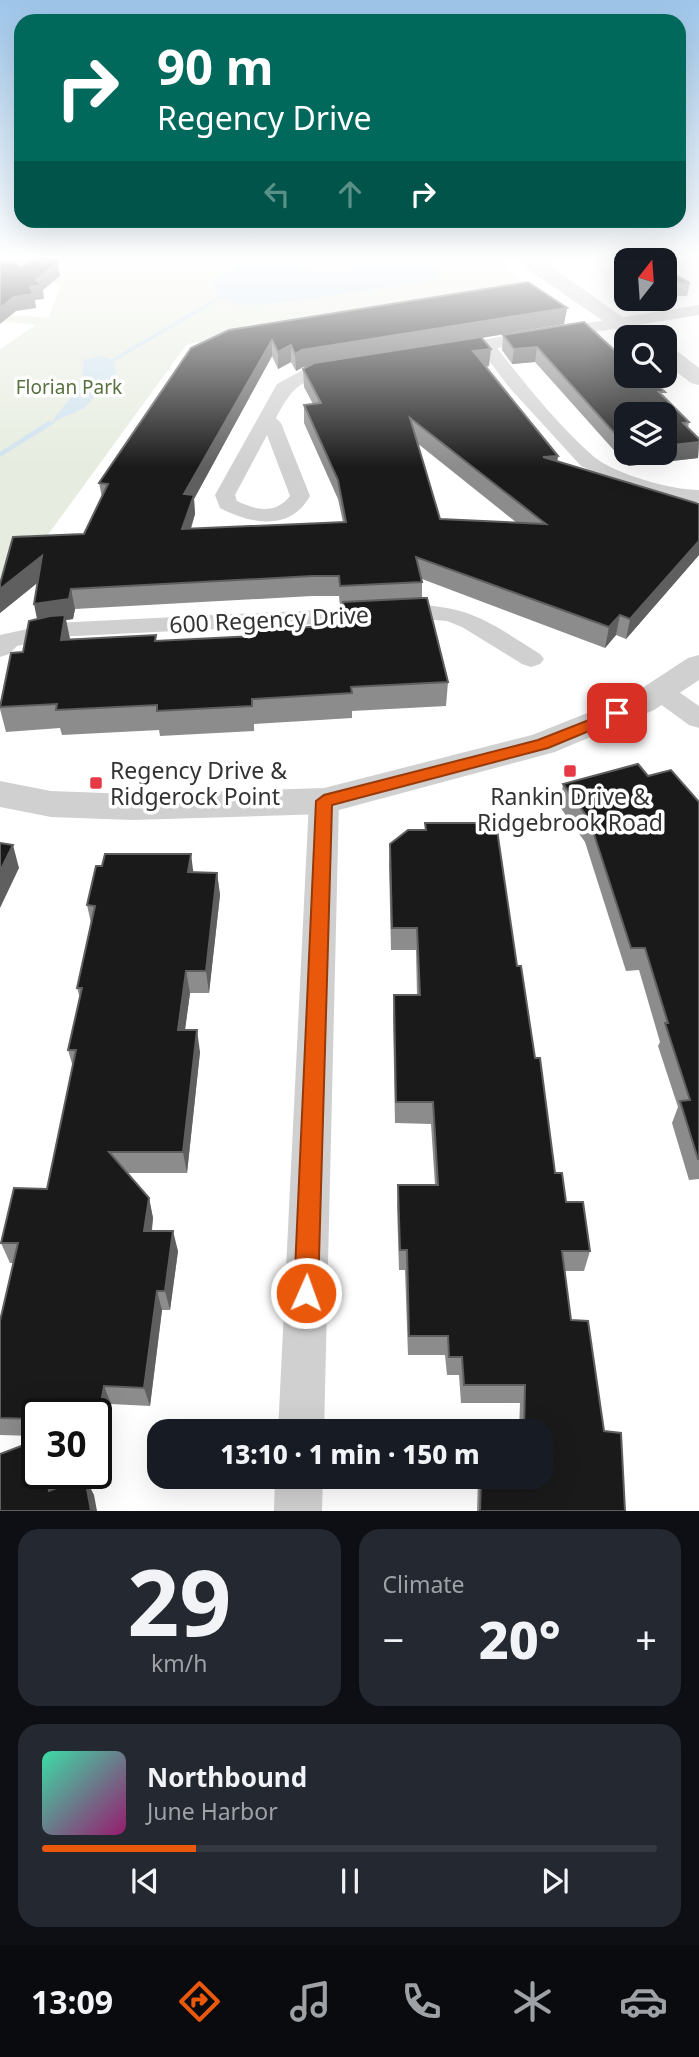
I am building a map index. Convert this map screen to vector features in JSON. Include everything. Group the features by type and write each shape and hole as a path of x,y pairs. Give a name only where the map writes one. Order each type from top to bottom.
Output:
{"street":[{"path":"431,353 611,326"},
{"path":"485,344 514,382 588,462 638,485 682,496 699,496"},
{"path":"677,362 699,378"},
{"path":"267,421 272,423 300,496 296,506 284,513 250,515 227,504 225,495 283,388 309,374 363,365"},
{"path":"638,485 699,478"},
{"name":"600 Regency Drive","path":"0,649 9,640 55,630 421,612 450,614 471,622 531,659"},
{"path":"0,794 51,804 132,807 324,801 543,744 642,703 699,665"},
{"path":"661,692 699,719"},
{"path":"301,1419 324,801"},
{"path":"298,1511 299,1489"}],"green space":[{"name":"Florian Park","path":"35,326 304,326 187,344 47,536 27,535 3,593 0,594 0,349"}],"water":[{"path":"100,356 113,360 116,373 84,408 51,423 78,385 82,377 83,360"}],"building":[{"path":"257,326 456,326 302,350 295,354 291,345 278,352 272,340 184,494 194,495 182,529 346,522 338,480 304,405 321,403 303,369 314,363 481,337 491,349 473,351 558,456 543,457 699,504 699,541 630,619 620,615 609,627 416,557 422,582 340,586 339,576 312,576 71,589 69,599 34,604 42,556 0,589 13,537 84,534 108,484 99,483 191,348 229,330","holes":["410,418 546,524 440,519"]},
{"path":"562,326 588,326 614,350 614,388 661,388 665,392 659,392 669,402 614,402 614,433 537,347 514,349 503,335"},
{"path":"677,410 689,422 683,423 699,442 677,445"},
{"path":"427,598 448,682 351,687 352,693 252,699 252,706 157,711 157,705 56,710 57,704 0,707 11,653 23,652 29,621 65,615 61,640 156,635 155,641 255,636 255,630 347,625 343,602"},
{"path":"638,764 648,776 671,770 699,802 699,1159 680,1101 690,1100 665,1023 668,1023 645,948 631,948 589,819 563,784"},
{"path":"425,823 496,823 517,966 521,966 535,1058 540,1058 555,1173 562,1173 566,1202 583,1202 590,1251 562,1251 571,1320 588,1321 604,1431 621,1433 625,1511 480,1511 481,1489 553,1489 553,1419 524,1419 525,1385 464,1385 462,1357 449,1357 448,1336 409,1336 407,1250 400,1250 398,1185 438,1185 433,1102 396,1102 394,995 420,995 417,928 392,928 390,844 408,830 426,830"},
{"path":"0,843 13,845 0,871"},
{"path":"105,854 191,854 188,872 217,873 206,971 186,971 178,1030 197,1030 183,1152 109,1152 149,1198 144,1231 173,1231 165,1291 157,1291 144,1388 104,1386 102,1398 21,1398 21,1419 0,1418 0,1321 18,1243 1,1243 14,1188 47,1189 76,1050 68,1050 82,988 77,988 95,906 87,905 96,866 102,866"},
{"path":"21,1446 21,1489 87,1489 91,1511 0,1511 0,1454"}],"waterway":[{"path":"113,360 172,326"},
{"path":"0,455 51,423"}],"place":[{"name":"Rankin Drive & Ridgebrook Road","path":"570,771"},
{"name":"Regency Drive & Ridgerock Point","path":"96,783"}],"route":[{"path":"306,1293 324,801 543,744 617,713"}]}
